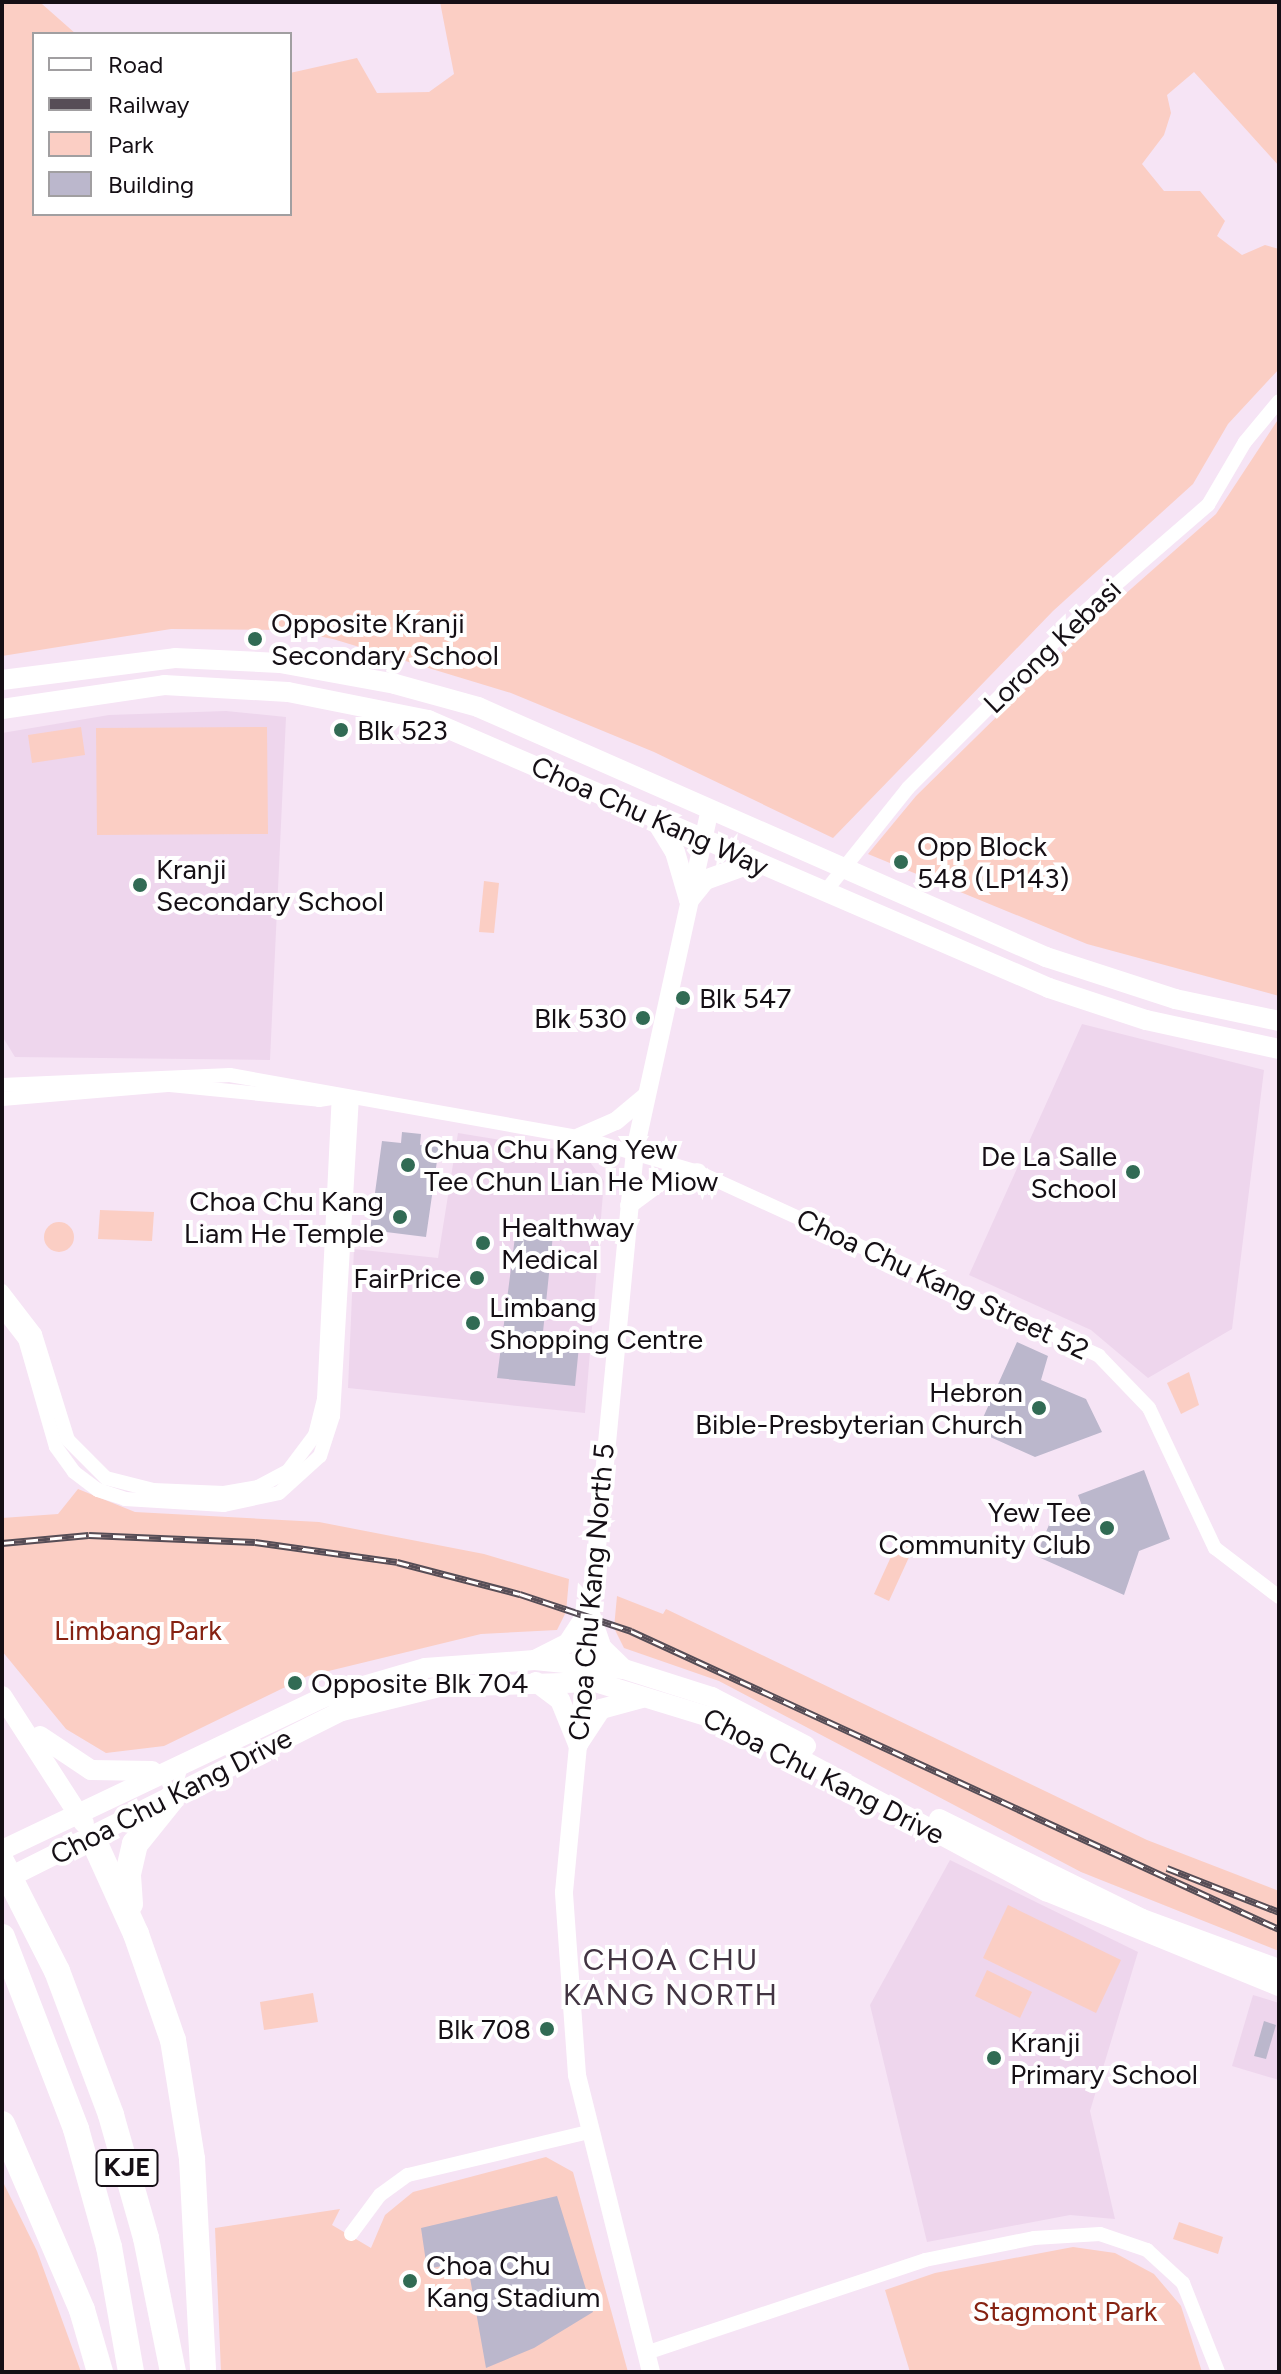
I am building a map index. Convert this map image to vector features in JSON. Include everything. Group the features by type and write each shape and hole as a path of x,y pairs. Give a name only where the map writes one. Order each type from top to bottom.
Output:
{"highway":[{"path":"136,1934 127,1892 135,1844 172,1798"},
{"path":"87,1839 136,1934 163,2005 183,2096 203,2372"},
{"name":"KJE","path":"2,1863 57,1971 111,2115 146,2238 173,2372"},
{"name":"KJE","path":"2,1937 76,2129 109,2247 131,2372"},
{"path":"2,2124 82,2310 100,2372"}],"main road":[{"name":"Choa Chu Kang Way","path":"2,680 175,658 339,672 478,707 841,869 1098,975 1279,1021"},
{"name":"Choa Chu Kang Way","path":"2,709 164,685 288,692 428,720 650,813 752,863 1085,1002 1279,1049"},
{"path":"650,813 675,852 689,900"},
{"path":"689,900 705,880 752,863"},
{"path":"535,1660 568,1643 589,1611"},
{"path":"589,1611 602,1648 624,1669"},
{"name":"Choa Chu Kang Drive","path":"2,1850 322,1698 391,1674 535,1660 584,1673 739,1726 1046,1891 1279,1986"},
{"name":"Choa Chu Kang Drive","path":"2,1881 342,1711 439,1687 536,1682 624,1669 724,1703 1059,1881 1279,1969"},
{"path":"536,1682 560,1700 578,1744"},
{"path":"2,1696 29,1733 87,1839"},
{"path":"578,1744 601,1709 650,1696"},
{"path":"29,1733 97,1772 135,1775 182,1765"}],"street":[{"name":"Lorong Kebasi","path":"824,893 908,788 1082,614 1208,505 1252,431 1279,401"},
{"name":"Choa Chu Kang North 5","path":"651,2372 588,2132 568,2003 563,1921 589,1611 635,1150 710,810"},
{"path":"2,1085 230,1075 345,1097"},
{"path":"2,1099 170,1085 319,1100 345,1097"},
{"path":"2,1291 35,1334 68,1440 106,1478 128,1487 224,1493 258,1487 288,1471 315,1435 324,1399 345,1097"},
{"path":"2,1310 25,1339 56,1447 74,1472 98,1490 125,1499 224,1505 279,1493 320,1456 333,1416 345,1097"},
{"name":"Choa Chu Kang Street 52","path":"345,1097 579,1137 635,1150 698,1172 1099,1356 1149,1408 1215,1548 1279,1597"},
{"path":"579,1137 616,1121 645,1097"},
{"path":"629,1205 667,1177 698,1172"},
{"path":"351,2234 380,2195 408,2175 588,2132"},
{"path":"646,2353 925,2260 1034,2238 1100,2234 1147,2250 1174,2273 1207,2330 1218,2372"}],"shaded area":[{"name":"Kranji Secondary School","path":"226,711 286,717 270,1060 15,1057 2,1036 2,733 109,715"},
{"name":"De La Salle School","path":"1082,1024 1264,1070 1232,1329 1148,1378 1091,1330 969,1275"},
{"name":"Limbang Shopping Centre","path":"458,1133 568,1151 590,1162 604,1181 585,1413 348,1388 354,1249 438,1258"},
{"name":"Kranji Primary School","path":"950,1860 1138,1952 1090,2111 1115,2219 1070,2215 927,2242 870,2005"},
{"path":"1253,1995 1279,2003 1279,2080 1232,2066"}],"green space":[{"path":"2,2 42,4 74,32 32,32 32,216 292,216 292,73 357,58 377,93 429,92 454,74 440,2 1279,2 1279,166 1194,72 1167,95 1171,113 1164,135 1142,164 1164,191 1200,191 1225,221 1217,236 1242,255 1265,245 1279,249 1279,369 1228,424 1193,484 1053,611 833,838 654,752 511,693 333,639 288,630 171,629 2,656"},
{"path":"1279,418 1279,996 1087,944 868,854 916,796 1090,625 1216,514"},
{"path":"81,727 85,755 32,763 28,735"},
{"path":"267,727 268,834 97,835 96,728"},
{"path":"484,881 499,883 494,933 479,932"},
{"path":"100,1210 154,1212 152,1241 98,1239"},
{"path":"59,1222 65,1223 73,1231 73,1243 65,1251 59,1252 53,1251 45,1243 44,1237 45,1231 53,1223"},
{"path":"1189,1372 1199,1405 1181,1414 1167,1383"},
{"name":"Limbang Park","path":"78,1489 135,1512 319,1522 484,1554 569,1579 566,1612 557,1630 481,1634 308,1676 164,1746 106,1753 66,1729 2,1651 2,1518 58,1514"},
{"path":"900,1537 915,1544 889,1601 874,1594"},
{"path":"617,1596 663,1614 666,1609 1147,1840 1279,1891 1279,1951 1081,1872 719,1681 624,1648 614,1628"},
{"path":"1008,1905 1121,1960 1096,2013 983,1958"},
{"path":"987,1970 1032,1992 1020,2018 975,1996"},
{"path":"313,1993 318,2022 264,2030 260,2002"},
{"name":"Choa Chu Kang Stadium","path":"546,2157 573,2172 628,2372 221,2372 215,2228 340,2209 332,2225 371,2248 385,2215 413,2192"},
{"path":"2,2180 37,2251 81,2372 2,2372"},
{"path":"1179,2222 1223,2237 1218,2254 1173,2239"},
{"name":"Stagmont Park","path":"1073,2247 1115,2253 1154,2274 1181,2306 1202,2372 910,2372 885,2290 935,2273"}],"building":[{"path":"402,1132 421,1134 420,1145 439,1147 426,1237 370,1230 382,1141 401,1143"},
{"path":"517,1221 554,1225 543,1332 580,1336 575,1386 497,1378"},
{"name":"Hebron Bible-Presbyterian Church","path":"1017,1342 1048,1356 1041,1380 1086,1399 1102,1432 1035,1457 977,1431"},
{"name":"Yew Tee Community Club","path":"1144,1470 1170,1539 1139,1551 1124,1595 1036,1556 1056,1508 1088,1522 1078,1495"},
{"path":"1264,2021 1276,2025 1266,2059 1254,2056"},
{"path":"557,2196 593,2312 534,2348 486,2368 467,2261 427,2269 421,2228"}],"railway":[{"path":"2,1543 89,1535 255,1542 397,1562 520,1594 631,1631 1279,1929"},
{"path":"1167,1868 1279,1912"}],"place":[{"name":"Opposite Kranji Secondary School","path":"255,639"},
{"name":"Blk 523","path":"341,730"},
{"name":"Opp Block 548 (LP143)","path":"901,862"},
{"name":"Kranji Secondary School","path":"140,885"},
{"name":"Blk 547","path":"683,998"},
{"name":"Blk 530","path":"643,1018"},
{"name":"Chua Chu Kang Yew Tee Chun Lian He Miow","path":"408,1165"},
{"name":"De La Salle School","path":"1133,1172"},
{"name":"Choa Chu Kang Liam He Temple","path":"400,1217"},
{"name":"Healthway Medical","path":"483,1243"},
{"name":"FairPrice","path":"477,1278"},
{"name":"Limbang Shopping Centre","path":"473,1323"},
{"name":"Hebron Bible-Presbyterian Church","path":"1039,1408"},
{"name":"Yew Tee Community Club","path":"1107,1528"},
{"name":"Opposite Blk 704","path":"295,1683"},
{"name":"Blk 708","path":"547,2029"},
{"name":"Kranji Primary School","path":"994,2058"},
{"name":"Choa Chu Kang Stadium","path":"410,2281"}],"district":[{"name":"CHOA CHU KANG NORTH","path":"671,1977"}]}
